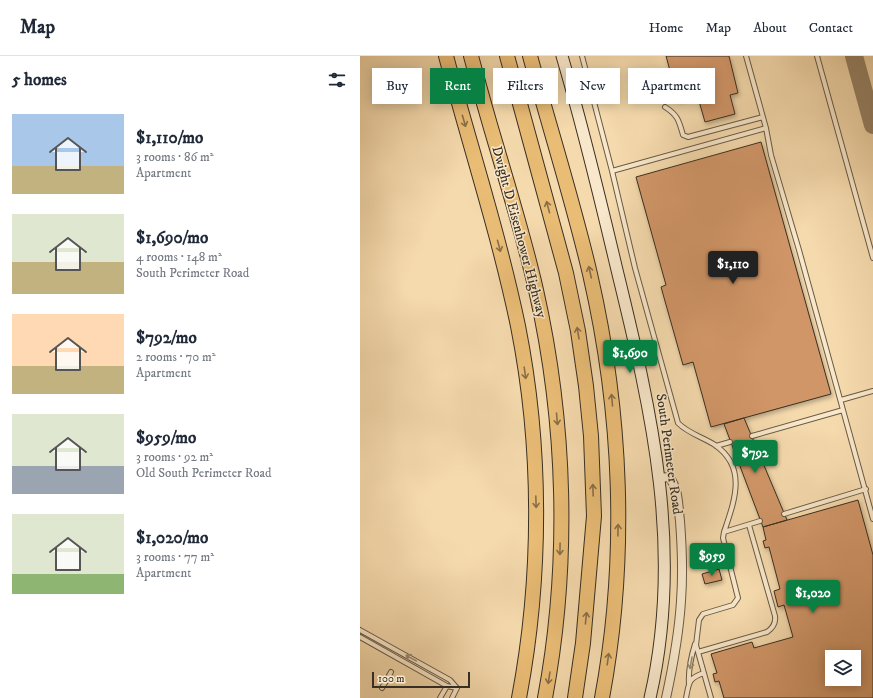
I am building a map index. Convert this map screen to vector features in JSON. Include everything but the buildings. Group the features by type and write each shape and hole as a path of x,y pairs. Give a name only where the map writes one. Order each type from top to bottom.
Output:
{"highway":[{"path":"446,56 509,286 520,340 530,413 535,484 535,551 530,621 519,698"},
{"name":"Dwight D Eisenhower Highway","path":"471,56 533,275 549,360 556,410 560,475 560,578 553,652 545,698"},
{"path":"507,56 566,273 578,331 586,386 591,436 594,516 583,643 575,698"},
{"path":"530,56 585,253 601,323 610,385 617,471 618,528 617,567 612,624 602,698"}],"street":[{"name":"South Perimeter Road","path":"562,56 594,174 636,346 651,419 665,540 664,595 659,652 650,698"},
{"path":"659,478 669,477 674,482 678,499 681,549 681,601 677,638 666,698"}],"lane":[{"path":"582,56 635,268 678,423 684,429 716,446 730,460 736,478 735,498 723,538 738,598 733,605 706,612 699,620 696,642 692,652 688,674 689,684"},
{"path":"746,56 766,128 771,155 784,192 873,519"},
{"path":"817,56 873,258"},
{"path":"665,107 674,113 680,122 683,135 688,137 763,117"},
{"path":"612,172 766,128"},
{"path":"841,400 873,391"},
{"path":"752,436 843,410"},
{"path":"716,446 730,442"},
{"path":"784,514 866,489"},
{"path":"724,532 760,521"},
{"path":"698,652 767,632 774,625 775,616 749,525"},
{"path":"360,630 450,680 457,688"},
{"path":"360,637 447,686 457,688"},
{"path":"696,642 711,698"},
{"path":"382,688 391,672"},
{"path":"686,698 689,684 693,677 704,673"},
{"path":"440,698 447,686"},
{"path":"452,698 457,688"}],"taxiway":[{"path":"854,56 873,125"}]}
